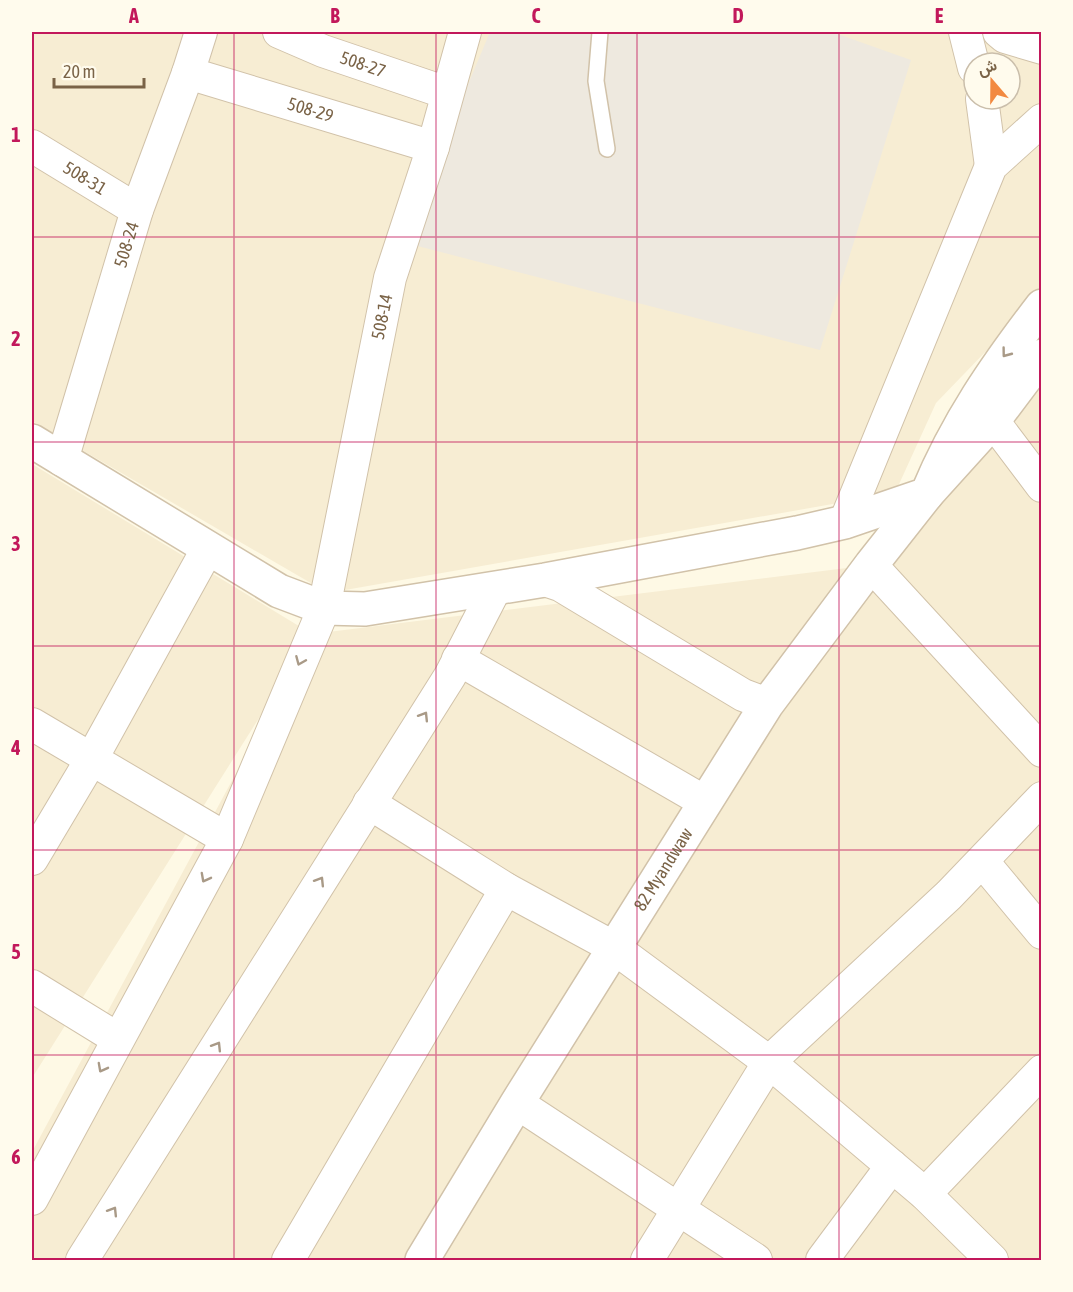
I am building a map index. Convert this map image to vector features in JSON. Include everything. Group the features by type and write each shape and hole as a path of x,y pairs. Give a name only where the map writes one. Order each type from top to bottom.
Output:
{"street":[{"name":"508-24","path":"62,460 137,210 189,73 201,32"},
{"name":"508-27","path":"279,32 323,51 447,93"},
{"name":"508-14","path":"32,1199 227,839 324,608 390,278 433,147 465,32"},
{"path":"965,32 970,51"},
{"path":"999,32 1005,37 1041,48"},
{"name":"508-29","path":"189,73 433,147"},
{"path":"984,111 991,166"},
{"path":"845,522 991,166 1041,120"},
{"name":"508-31","path":"32,146 137,210"},
{"path":"927,494 943,456 967,410 983,384 1041,306"},
{"path":"32,441 279,591 324,608 365,609 545,580 845,522 927,494 993,421 1041,356"},
{"path":"993,421 1041,486"},
{"name":"82 Myandwaw","path":"422,1260 614,947 768,704 927,494"},
{"path":"32,859 91,760 208,548"},
{"path":"871,565 1041,751"},
{"path":"545,580 560,585 743,696 768,704"},
{"path":"82,1260 458,659 495,589"},
{"path":"458,659 705,802"},
{"path":"32,724 227,839"},
{"path":"647,1260 769,1062 983,862 1041,798"},
{"path":"369,803 507,889 614,947 769,1062 925,1194 992,1260"},
{"path":"983,862 1041,933"},
{"path":"288,1260 507,889"},
{"path":"32,986 118,1039"},
{"path":"925,1194 1041,1071"},
{"path":"517,1103 756,1260"},
{"path":"822,1260 892,1166"}],"lane":[{"path":"600,32 596,81 607,149"}],"shaded area":[{"path":"32,32 1041,32 1041,294 936,403 895,493 328,593 32,421"},
{"path":"490,32 832,32 911,60 820,350 402,242"},
{"path":"1041,313 1041,1260 32,1260 32,1152 305,645 32,1078 32,464 312,634 871,565"}]}
